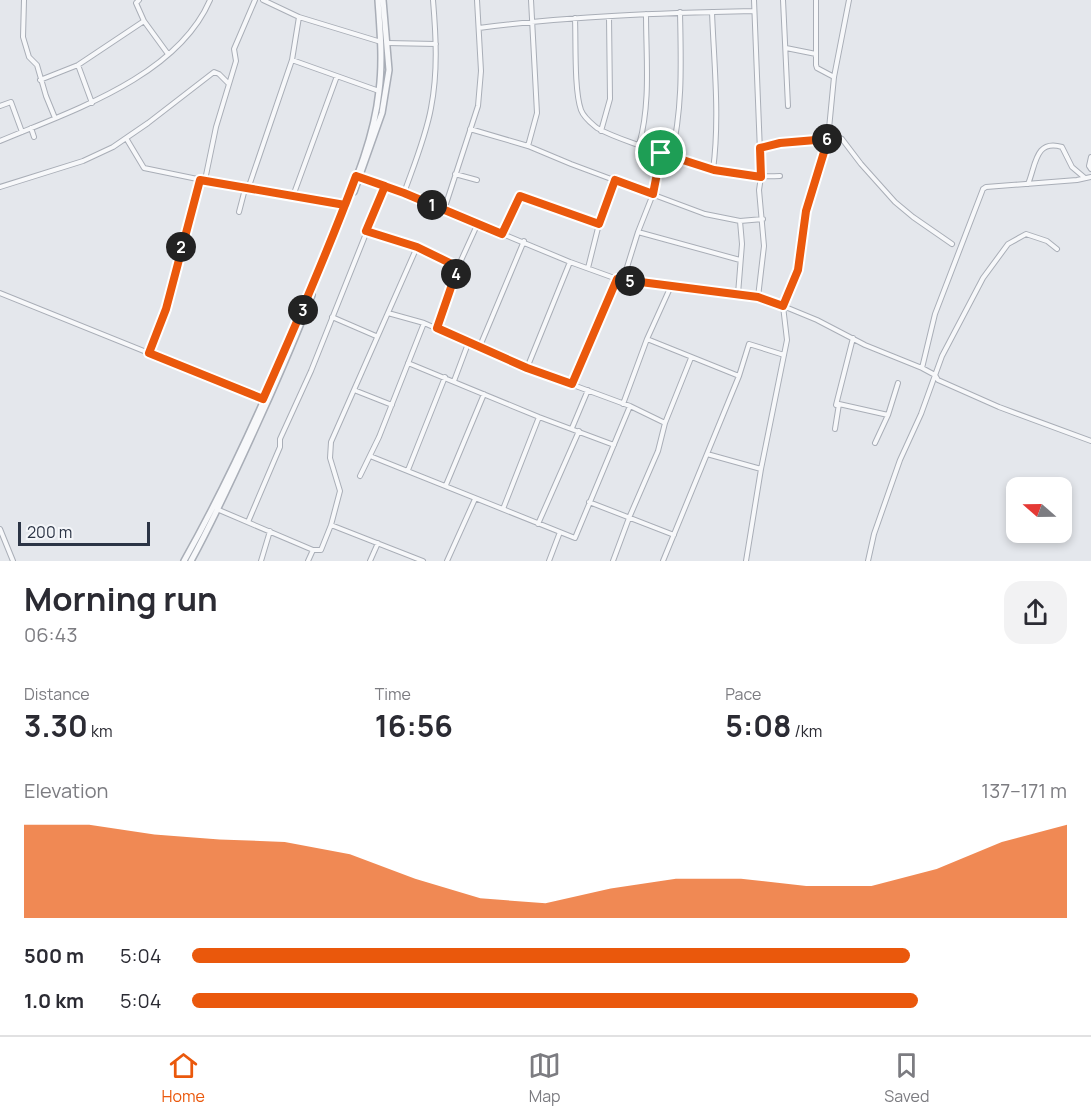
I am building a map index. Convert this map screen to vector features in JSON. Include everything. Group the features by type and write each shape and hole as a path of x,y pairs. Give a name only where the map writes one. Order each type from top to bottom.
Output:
{"street":[{"path":"24,0 23,37 30,57 37,65 40,80 55,118"},
{"path":"139,0 135,3 144,21 168,54"},
{"path":"0,141 92,103 127,84 168,54 189,34 205,12 210,0"},
{"path":"149,353 166,309 228,83 236,62 234,49 255,0"},
{"path":"263,0 298,17 383,43 436,44"},
{"path":"191,561 219,510 289,354 382,113 389,70 378,0"},
{"path":"184,561 214,508 296,326 358,176 373,125 379,91 383,43 383,0"},
{"path":"404,193 431,110 435,85 434,0"},
{"path":"444,210 478,106 480,71 477,0"},
{"path":"528,146 537,113 531,0"},
{"path":"754,0 761,177 759,190 764,246 758,297"},
{"path":"783,0 788,106"},
{"path":"816,0 817,68 834,77"},
{"path":"746,561 761,469 787,340 783,306 798,270 806,211 828,139 834,77 849,0"},
{"path":"479,28 575,18 680,12 754,11"},
{"path":"671,157 680,112 680,12"},
{"path":"712,12 716,116 714,170"},
{"path":"639,145 645,125 646,14"},
{"path":"238,212 292,60 298,17"},
{"path":"601,130 610,99 609,17"},
{"path":"575,18 578,98 582,112 588,121 601,130 639,145 714,170 761,177 780,176"},
{"path":"40,80 78,64 144,21"},
{"path":"786,48 816,54"},
{"path":"292,60 379,91"},
{"path":"78,64 92,103"},
{"path":"0,187 84,161 126,138 214,72 228,83"},
{"path":"293,196 337,76"},
{"path":"0,106 11,102 22,132"},
{"path":"32,128 34,136"},
{"path":"470,129 528,146 705,214 740,221 763,219"},
{"path":"829,132 842,139 861,164 896,202 913,217 952,244"},
{"path":"126,138 144,168 248,189 345,205"},
{"path":"760,148 780,143 828,139"},
{"path":"1028,184 1039,153 1051,144 1062,147 1072,167 1085,178"},
{"path":"623,280 653,194 661,153"},
{"path":"1091,157 1089,165 1091,168"},
{"path":"455,174 477,180"},
{"path":"358,176 617,279 758,297 783,306 896,359 922,368 935,375 938,380 999,407 1091,441"},
{"path":"922,368 936,314 982,189 1091,177"},
{"path":"588,268 599,224 615,180"},
{"path":"249,522 385,186"},
{"path":"502,234 520,196 599,224"},
{"path":"738,294 742,244 740,221"},
{"path":"437,328 458,267 478,223"},
{"path":"366,231 417,247 458,267"},
{"path":"638,232 740,260"},
{"path":"868,561 874,534 900,460 942,356 983,278 1008,244 1026,234 1047,241 1057,249"},
{"path":"480,346 524,241"},
{"path":"219,510 313,550 321,550 331,525 340,491 330,458 331,442 417,247"},
{"path":"527,368 570,262"},
{"path":"572,384 617,279"},
{"path":"624,404 647,339 671,286"},
{"path":"0,293 263,399"},
{"path":"388,313 437,328 527,368 630,406 665,423"},
{"path":"332,317 376,336"},
{"path":"360,476 392,405 424,323"},
{"path":"853,338 836,405 888,415"},
{"path":"647,339 739,376"},
{"path":"454,381 469,341"},
{"path":"663,561 739,376 749,344 784,355"},
{"path":"613,561 658,452 665,423 691,358"},
{"path":"408,363 614,445"},
{"path":"408,470 446,377"},
{"path":"875,443 888,415 898,383"},
{"path":"354,390 392,405"},
{"path":"572,428 588,390"},
{"path":"446,485 484,394"},
{"path":"835,429 839,404"},
{"path":"370,456 575,538 630,406"},
{"path":"503,509 539,417"},
{"path":"538,524 579,431"},
{"path":"707,454 761,469"},
{"path":"447,561 475,498"},
{"path":"589,502 674,535"},
{"path":"331,525 423,561"},
{"path":"0,529 13,561"},
{"path":"261,561 270,531"},
{"path":"549,561 560,532"},
{"path":"370,561 378,543"},
{"path":"308,561 313,550"}],"route":[{"path":"661,153 653,194 615,180 599,224 520,196 502,234 404,193 356,176 345,205 200,180 166,309 149,353 263,399 296,326 345,205 356,176 385,186 366,231 417,247 458,267 437,328 527,368 572,384 617,279 758,297 783,306 798,270 806,211 828,139 780,143 760,148 761,177 714,170 661,153"}]}
